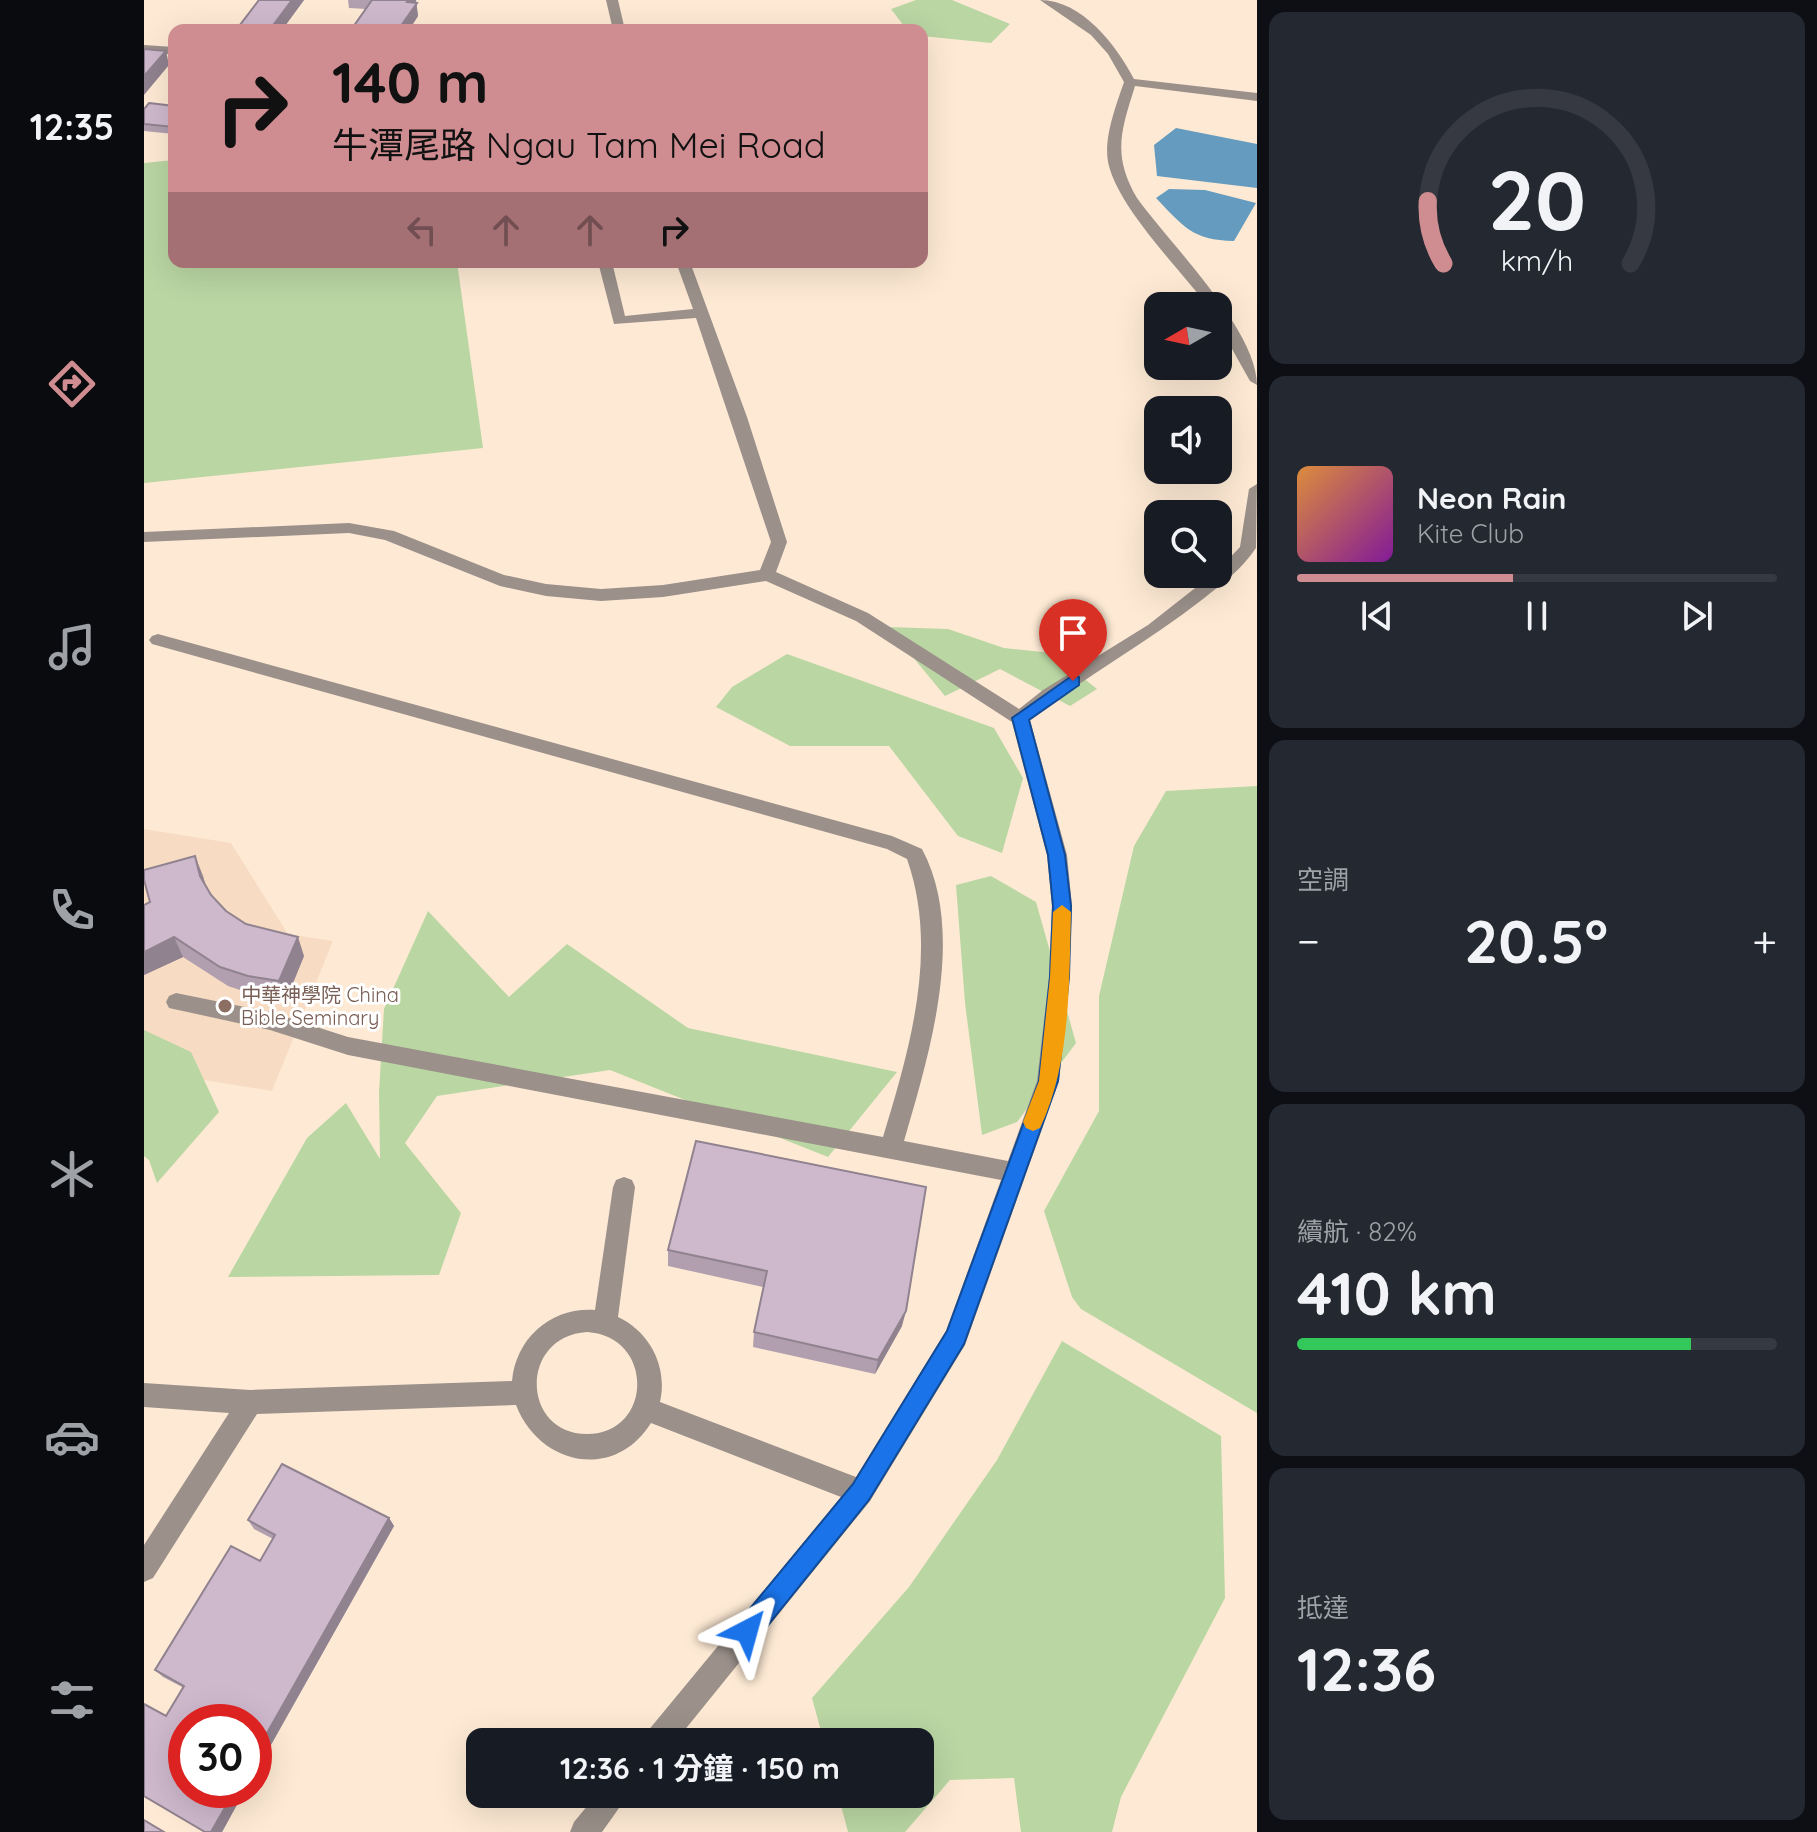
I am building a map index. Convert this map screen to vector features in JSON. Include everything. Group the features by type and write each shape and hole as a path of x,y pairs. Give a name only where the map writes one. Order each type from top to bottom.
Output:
{"street":[{"path":"612,0 618,24"},
{"path":"1046,0 1089,25 1115,51 1130,82 1120,114 1114,165 1137,204 1204,292"},
{"path":"144,48 168,50"},
{"path":"1130,82 1257,97"},
{"path":"606,268 619,321 699,313"},
{"path":"685,268 739,417 779,542 767,575"},
{"path":"1232,336 1257,381"},
{"path":"1020,718 1049,695 1154,629 1225,573 1248,548 1257,489"},
{"path":"144,537 349,528 388,535 500,580 546,590 601,595 663,591 767,575 862,617 1020,718 1057,855 1062,906 1059,977 1048,1081 956,1337 861,1492 668,1728"},
{"path":"158,640 892,843 915,854 926,875 933,947 919,1052 891,1149"},
{"path":"176,1002 270,1021 348,1046 1014,1172"},
{"path":"605,1323 624,1187"},
{"path":"584,1322 605,1323 625,1332 640,1347 650,1366 651,1387 645,1409 634,1426 618,1439 598,1446 577,1447 558,1442 541,1430 530,1414 524,1393 524,1376 530,1357 544,1340 562,1327 584,1322"},
{"path":"144,1395 250,1402 524,1393"},
{"path":"144,1569 250,1402"},
{"path":"645,1409 861,1492"},
{"path":"584,1832 604,1808"}],"shaded area":[{"name":"中華神學院 China Bible Seminary","path":"144,829 231,843 288,934 333,941 272,1091 144,1070"}],"green space":[{"path":"916,0 952,0 1010,24 991,43 928,37 928,24 902,24 891,9"},
{"path":"168,161 168,268 458,268 483,448 144,483 144,163"},
{"path":"888,627 948,629 1004,648 1052,653 1097,689 1070,706 1000,669 945,696"},
{"path":"787,654 994,728 1023,778 1002,853 958,836 889,746 790,746 716,707 732,687"},
{"path":"1257,786 1257,1413 1081,1309 1072,1297 1044,1211 1099,1111 1099,996 1134,846 1166,791"},
{"path":"991,876 1036,902 1076,1043 1017,1122 982,1135 965,1003 956,885"},
{"path":"428,911 509,997 567,944 688,1028 897,1072 828,1157 610,1070 437,1096 405,1143 461,1213 439,1275 228,1277 307,1138 346,1103 380,1159 379,1092 384,1009"},
{"path":"144,1030 191,1052 219,1112 157,1183 149,1160 144,1156"},
{"path":"1062,1341 1221,1436 1225,1598 1121,1797 1112,1832 1021,1832 1014,1778 950,1780 934,1798 934,1728 820,1728 812,1698 909,1587 997,1460"},
{"path":"842,1808 926,1808 905,1832 848,1832"}],"water":[{"path":"1176,128 1257,144 1257,188 1157,176 1154,145"},
{"path":"1169,189 1205,190 1256,203 1234,241 1220,240 1198,235 1174,217 1156,198"}],"building":[{"path":"259,0 292,0 274,24 241,24"},
{"path":"372,0 409,0 407,2 417,3 402,24 355,24"},
{"path":"144,49 166,51 144,76"},
{"path":"149,103 168,105 168,126 144,124 144,109"},
{"path":"195,856 200,876 211,895 226,911 246,924 298,937 279,981 220,967 174,937 144,952 144,905 150,902 144,870"},
{"path":"696,1141 926,1187 906,1311 878,1360 754,1332 767,1271 668,1250"},
{"path":"282,1464 389,1518 272,1724 272,1704 173,1704 184,1686 155,1670 231,1546 260,1561 275,1535 248,1520"},
{"path":"144,1704 166,1716 168,1713 168,1808 225,1808 211,1832 205,1832 144,1796"},
{"path":"144,1820 164,1832 144,1832"}],"slow traffic":[{"path":"1033,1122 1048,1081 1062,912"}],"place":[{"name":"中華神學院 China Bible Seminary","path":"225,1006"}],"route":[{"path":"747,1631 861,1492 956,1337 1048,1081 1059,977 1062,906 1057,855 1020,718 1073,681"}]}
